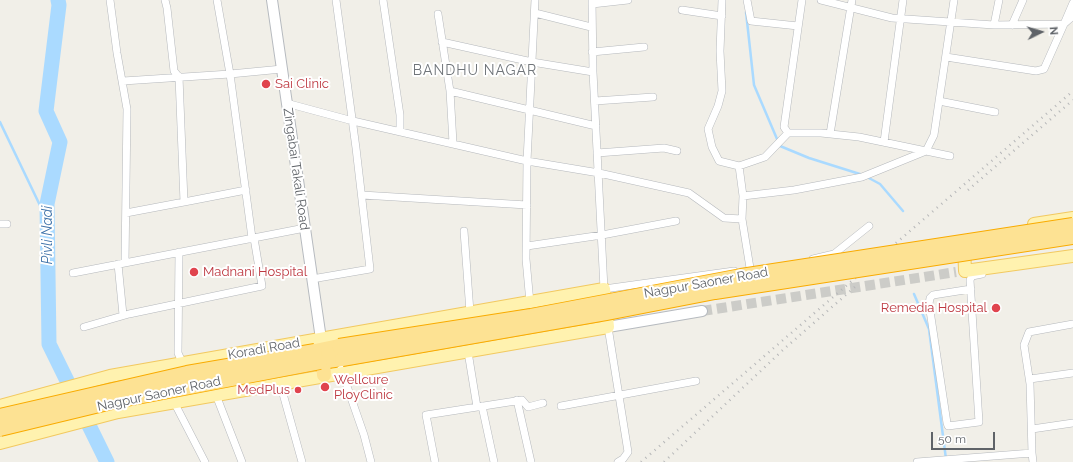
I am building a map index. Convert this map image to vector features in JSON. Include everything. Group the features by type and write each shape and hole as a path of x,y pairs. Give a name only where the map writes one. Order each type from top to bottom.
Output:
{"highway":[{"name":"Nagpur Saoner Road","path":"341,359 531,316 741,276 1073,225"},
{"name":"Nagpur Saoner Road","path":"341,359 606,313 715,292 1073,237"},
{"name":"Nagpur Saoner Road","path":"3,409 187,373 321,356"},
{"name":"Nagpur Saoner Road","path":"0,429 321,356"},
{"name":"Koradi Road","path":"321,356 341,359"}],"main road":[{"path":"1073,218 967,235 963,238 961,272 1073,256"},
{"path":"0,443 118,412 280,383 321,356 341,359 468,352 608,327 604,289"},
{"name":"Koradi Road","path":"3,409 38,395 110,376 183,364 321,356 470,312 530,303 604,289"},
{"path":"3,409 20,438"}],"street":[{"path":"110,0 116,53 128,109 126,213 122,263 123,315"},
{"path":"165,0 174,71 179,77 184,202"},
{"path":"84,327 123,315 262,286 253,238 230,74 217,0"},
{"name":"Zingabai Takali Road","path":"272,0 305,228 321,356"},
{"path":"312,279 370,269 353,121 336,0"},
{"path":"383,0 400,115 400,132"},
{"path":"530,303 527,246 527,161 536,0"},
{"path":"628,0 592,2 592,52 604,289 809,260 834,254 869,226"},
{"path":"722,0 720,52 722,91 718,106 708,129 712,147 719,161 739,166 765,157 788,133 830,134 884,142 950,156"},
{"path":"747,0 751,21 798,26"},
{"path":"788,133 784,126 802,0"},
{"path":"821,0 852,4 900,18 994,25 1064,24 1073,16"},
{"path":"884,142 903,0"},
{"path":"743,196 794,190 862,177 926,151 934,135 952,22 954,0"},
{"path":"994,25 999,0"},
{"path":"1012,24 1023,0"},
{"path":"946,57 1036,71 1044,69 1073,3"},
{"path":"830,134 852,4"},
{"path":"682,10 722,16"},
{"path":"535,13 591,27"},
{"path":"438,14 450,91 452,143"},
{"path":"442,42 532,62 593,72"},
{"path":"592,52 644,47"},
{"path":"123,81 282,69"},
{"path":"450,91 596,126"},
{"path":"595,101 653,97"},
{"path":"939,101 995,112"},
{"path":"286,103 353,121 527,161 598,173 689,193 724,218 742,219"},
{"path":"598,153 664,148 677,151"},
{"path":"739,166 743,196 742,219 750,268"},
{"path":"126,213 246,190"},
{"path":"362,195 527,205"},
{"path":"527,246 602,235 676,220"},
{"path":"73,273 305,228"},
{"path":"464,231 470,312"},
{"path":"180,252 178,354 183,364"},
{"path":"971,289 933,295 930,298 929,304 948,426 979,422 980,418 971,289 970,278 972,276 1008,271 1022,263"},
{"path":"618,462 623,459 628,452 608,327 702,311"},
{"path":"1033,462 1030,380 1024,345 1029,332 1073,324"},
{"path":"468,352 479,407 494,462"},
{"path":"341,359 371,462"},
{"path":"1030,380 1073,373"},
{"path":"561,406 696,381"},
{"path":"280,383 302,462"},
{"path":"216,395 242,462"},
{"path":"517,400 531,462"},
{"path":"435,462 426,415 517,400 522,400 528,407 543,403"},
{"path":"174,402 205,462"},
{"path":"1032,429 1073,424"},
{"path":"917,462 1032,453"}],"waterway":[{"name":"Pivli Nadi","path":"58,0 59,5 46,111 60,142 47,204 49,344 107,462"},
{"path":"746,12 754,85 780,146 809,158 863,175"},
{"path":"0,122 47,220"},
{"path":"867,177 880,184 903,211"},
{"path":"914,294 929,329 946,459"}],"tunnel":[{"path":"702,311 956,272"}],"railway":[{"path":"641,462 1073,91"},
{"path":"968,190 1073,100"},
{"path":"664,462 784,349 856,286"}],"place":[{"name":"Sai Clinic","path":"266,84"},
{"name":"Madnani Hospital","path":"194,272"},
{"name":"Remedia Hospital","path":"996,308"},
{"name":"Wellcure PloyClinic","path":"325,387"},
{"name":"MedPlus","path":"298,390"}],"district":[{"name":"BANDHU NAGAR","path":"475,71"}]}
